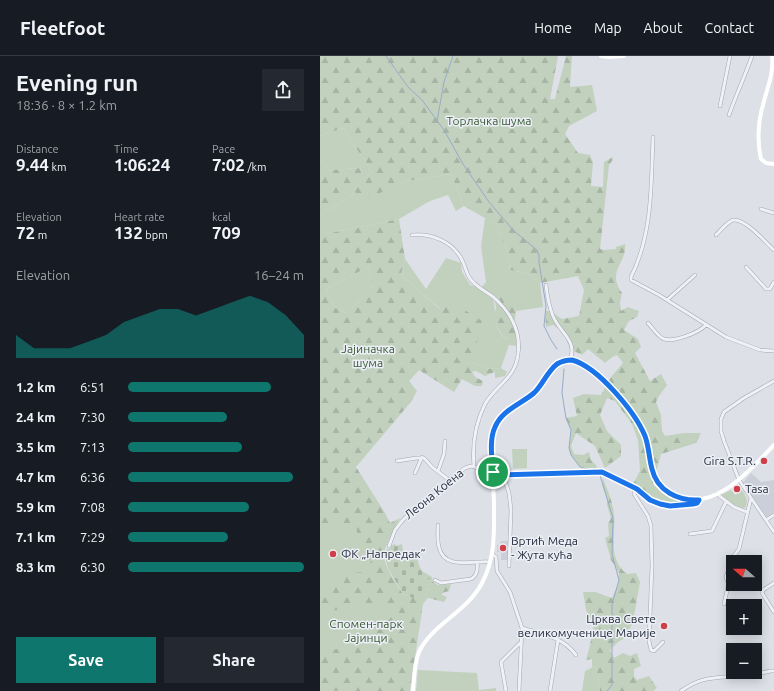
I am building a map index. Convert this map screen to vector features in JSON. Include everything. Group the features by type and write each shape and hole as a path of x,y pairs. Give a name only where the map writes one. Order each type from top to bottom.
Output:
{"main road":[{"path":"602,56 624,56"},
{"path":"772,56 773,72 761,112 760,136 761,158 766,163 774,164"},
{"path":"413,691 415,666 423,646 429,637 466,605 475,594 485,577 490,562 494,532 492,438 494,428 500,418 510,409 534,393 551,369 557,364 570,360 583,365 601,378 618,396 633,415 647,440 653,474 658,484 668,492 680,498 699,500 717,494 739,480 774,445"}],"street":[{"path":"720,106 730,56"},
{"path":"729,115 739,86 743,81 752,56"},
{"path":"653,137 651,192 647,225 642,251 631,278 632,281 735,341 765,351 774,351"},
{"path":"761,209 774,213"},
{"path":"716,235 731,221 736,220 750,227 774,250"},
{"path":"412,235 421,234 449,244 462,259 472,282 497,300 509,315 515,326 518,346 516,364 508,377 488,400 480,415 474,437 474,466"},
{"path":"746,267 766,289 770,289 774,282"},
{"path":"667,300 695,275"},
{"path":"546,285 553,317 573,348 570,360"},
{"path":"648,323 662,338 665,339 672,339 699,331 706,325"},
{"path":"774,381 744,398 723,413 721,431 739,480 774,532"},
{"path":"438,471 444,454 445,440"},
{"path":"415,473 422,458"},
{"path":"397,461 422,458 426,459 432,467 449,480"},
{"name":"Леона Коена","path":"389,546 395,530 402,521 409,514 432,499 449,480 465,468 474,466 503,475 601,472 635,488"},
{"path":"503,475 509,493 511,510 509,566"},
{"path":"662,642 654,651 651,650 649,635 652,572 651,526 648,516 634,494 635,488 650,500 665,506 693,504 697,503 699,500"},
{"path":"717,494 734,507 747,512"},
{"path":"734,555 739,549 751,498"},
{"path":"690,534 712,531 726,502"},
{"path":"766,520 774,515"},
{"path":"438,525 438,546 441,553 452,562 490,562"},
{"path":"492,554 496,557 497,571 510,592 522,628 519,691"},
{"path":"435,580 440,583 471,579 475,577 477,562"},
{"path":"774,583 763,590 762,593 774,612"},
{"path":"724,604 728,591"},
{"path":"522,628 549,635 567,645 576,654"},
{"path":"550,691 558,640"},
{"path":"506,691 501,662 521,642"},
{"path":"680,691 691,684 704,679 752,675 774,671"}],"shaded area":[{"path":"751,473 761,482 774,480 774,512 767,517 742,484"},
{"name":"Вртић Меда - Жута кућа","path":"501,541 510,541 509,560 501,560 501,552 497,552 497,545 500,545"}],"green space":[{"name":"Торлачка шума","path":"320,56 558,56 550,99 555,99 566,56 572,56 570,87 592,85 597,111 569,126 565,134 578,153 590,155 593,162 591,186 603,187 604,162 613,157 609,165 600,249 616,249 616,247 625,244 625,251 616,273 618,285 622,293 620,302 621,311 628,307 639,311 637,317 629,321 624,330 638,339 641,347 635,353 650,381 661,374 667,385 656,402 661,415 662,431 665,436 684,433 701,433 696,443 661,454 653,484 667,497 686,502 686,504 657,500 633,484 640,471 638,440 632,424 615,401 607,398 600,415 607,431 621,445 621,456 605,468 595,446 576,433 571,446 574,454 583,455 589,452 591,460 596,465 597,469 580,467 571,455 569,448 571,430 566,418 577,416 573,398 584,394 601,395 611,377 623,363 617,355 605,363 588,349 582,355 570,349 564,332 553,325 546,327 545,311 550,311 562,319 579,316 584,290 578,276 540,283 527,273 510,270 507,250 495,224 464,206 451,174 407,181 364,200 355,192 320,215 320,161 330,170 360,168 364,178 372,172 343,128 320,136"},
{"path":"343,128 372,172 364,178 360,168 330,170 320,161 320,136"},
{"path":"451,174 464,206 456,211 448,195 430,201 399,219 325,234 320,228 320,215 355,192 381,192 407,181"},
{"path":"485,218 495,224 507,250 510,270 527,273 540,283 543,307 516,311 514,301 493,298 498,328 500,333 509,340 509,345 501,368 489,369 472,363 446,299 441,309 401,274 405,259 426,289 446,258 461,263 462,272 470,285 481,288 486,282 481,246"},
{"name":"Јајиначка шума","path":"399,219 405,259 401,274 440,309 446,298 482,321 472,363 489,369 501,368 507,372 505,376 495,378 495,372 485,376 476,371 472,372 475,377 483,381 482,386 475,386 462,379 454,392 419,370 409,381 417,391 410,403 356,467 390,523 400,518 388,542 384,555 388,570 403,594 421,600 430,589 422,588 419,582 425,577 438,585 451,584 449,591 442,593 442,595 447,597 444,602 428,598 423,604 410,691 320,691 320,654 366,640 365,630 388,611 389,606 385,602 372,606 320,612 320,587 354,573 369,571 371,560 363,559 355,523 320,531 320,228 325,234","holes":["368,267 373,288 346,313 334,307 326,289"]},
{"path":"368,267 373,288 346,313 334,307 326,289"},
{"path":"494,288 507,291 514,301 516,311 514,325 516,333 516,346 509,345 509,340 503,336 497,327 495,315 496,307 493,295"},
{"name":"Спомен-парк Јајинци","path":"320,429 381,558 416,618 320,691"},
{"path":"512,449 527,449 527,468 513,469"},
{"path":"603,478 610,496 613,510 614,546 617,561 627,574 636,573 640,582 633,622 625,638 618,642 610,650 614,658 623,653 630,656 637,653 641,666 634,669 634,676 637,680 649,676 657,688 653,691 600,691 600,684 595,666 592,667 592,659 586,660 594,624 586,610 583,592 595,592 612,598 618,585 619,573 611,560 605,538 609,536 608,524 611,518 607,505 607,498 602,485"},
{"path":"731,490 735,495 742,490 747,501 745,508 741,508 729,502 721,495"},
{"path":"395,544 396,546 402,544 404,557 417,557 422,571 432,577 433,582 425,577 419,582 423,588 430,589 421,601 403,594 388,568 384,554 385,550 391,548 391,546"},
{"path":"595,666 600,684 600,691 582,691 585,671"},
{"path":"418,670 477,673 479,690 496,688 496,691 416,691"}],"waterway":[{"path":"386,56 408,87 422,100 444,130 463,164 489,202 514,231 537,250 546,306 544,326 557,349"},
{"path":"437,121 444,82 453,56"},
{"path":"564,369 562,393 566,418 571,430 569,448 571,455 580,467 596,471"},
{"path":"599,472 613,518 612,554 619,580 612,604 612,685 607,691"}],"place":[{"name":"Gira S.T.R.","path":"764,461"},
{"name":"Tasa","path":"737,489"},
{"name":"Вртић Меда - Жута кућа","path":"503,548"},
{"name":"ФК „Напредак”","path":"333,554"},
{"name":"Црква Свете великомученице Марије","path":"664,626"}],"route":[{"path":"572,360 583,365 610,386 633,415 647,440 651,468 658,484 668,492 680,498 699,501 693,504 665,506 650,500 637,489 604,472 503,475 493,472 492,438 494,428 500,418 510,409 534,393 547,374 557,364 572,360"}]}
